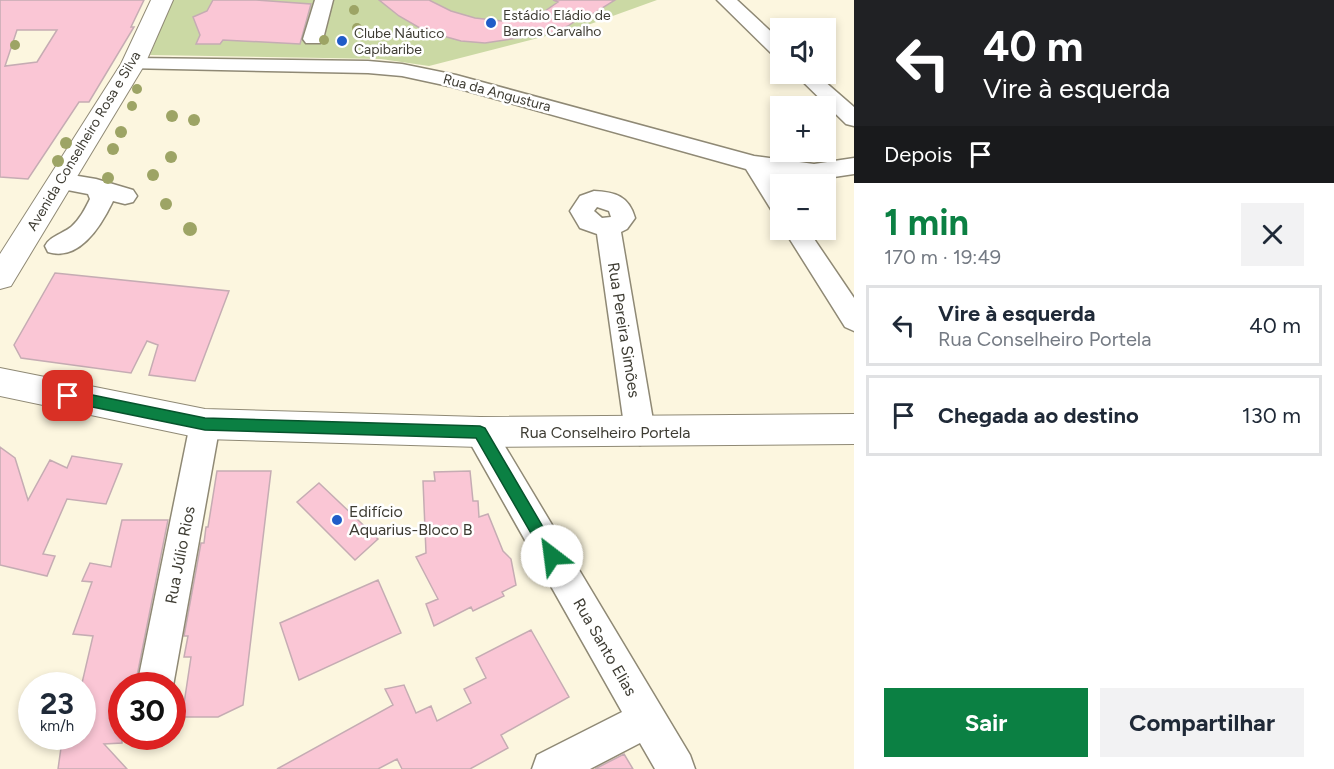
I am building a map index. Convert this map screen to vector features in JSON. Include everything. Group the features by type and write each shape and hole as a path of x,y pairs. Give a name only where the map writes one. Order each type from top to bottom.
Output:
{"main road":[{"name":"Avenida Conselheiro Rosa e Silva","path":"0,278 133,64 162,0"},
{"name":"Rua Conselheiro Portela","path":"0,382 205,424 480,432 854,429"}],"street":[{"path":"313,39 324,0"},
{"path":"726,0 770,42"},
{"name":"Rua da Angustura","path":"133,64 402,70 456,81 754,164 814,172 849,172"},
{"path":"816,84 854,119"},
{"path":"754,164 770,189"},
{"path":"60,181 96,187 125,196"},
{"path":"57,246 79,235 88,226 102,199 96,187"},
{"name":"Rua Pereira Simões","path":"608,227 640,432"},
{"path":"802,240 854,320"},
{"path":"22,243 86,248"},
{"name":"Rua Júlio Rios","path":"158,672 205,424"},
{"name":"Rua Santo Elias","path":"480,432 676,769"},
{"path":"551,769 646,718"}],"green space":[{"name":"Clube Náutico Capibaribe","path":"172,0 657,0 585,26 429,66 381,59 150,55"}],"building":[{"path":"0,0 144,0 131,27 134,27 89,102 79,102 28,179 0,177","holes":["17,30 57,30 37,62 5,66"]},
{"path":"213,0 311,4 300,44 223,40 220,44 196,44 200,35 193,17 207,11"},
{"name":"Estádio Eládio de Barros Carvalho","path":"379,0 429,0 451,11 475,18 502,21 539,15 558,2 553,0 615,0 588,17 584,15 568,26 551,33 485,43 461,41 425,31 399,16"},
{"path":"55,273 229,291 195,381 149,375 158,345 147,341 131,373 21,358 14,345"},
{"path":"0,447 15,458 28,500 50,460 67,468 72,456 122,464 106,504 67,499 43,554 55,556 47,576 0,565"},
{"path":"217,471 271,471 243,705 218,717 186,717 186,690 191,657 184,657 188,636 184,636 201,543 204,543 206,527 208,527"},
{"path":"470,471 473,501 478,501 479,517 488,514 503,551 511,559 516,585 502,592 504,596 473,611 471,607 434,626 426,604 438,599 416,557 426,553 423,481 435,481 434,472"},
{"name":"Edifício Aquarius-Bloco B","path":"319,483 378,539 355,560 297,502"},
{"path":"122,520 168,520 138,672 108,672 108,744 104,744 127,769 58,769 61,750 96,750 96,672 85,672 93,636 73,634 92,582 82,581 90,563 111,567"},
{"path":"378,580 401,633 299,680 280,623"},
{"path":"531,630 569,697 501,735 508,748 470,769 402,769 397,759 378,769 277,769 393,705 385,689 404,685 416,713 431,706 437,721 471,703 464,689 486,678 476,658"},
{"path":"624,754 633,769 595,769"}],"place":[{"name":"Estádio Eládio de Barros Carvalho","path":"491,23"},
{"name":"Clube Náutico Capibaribe","path":"342,41"},
{"name":"Edifício Aquarius-Bloco B","path":"337,520"}],"route":[{"path":"68,396 205,424 480,432 552,556"}]}
